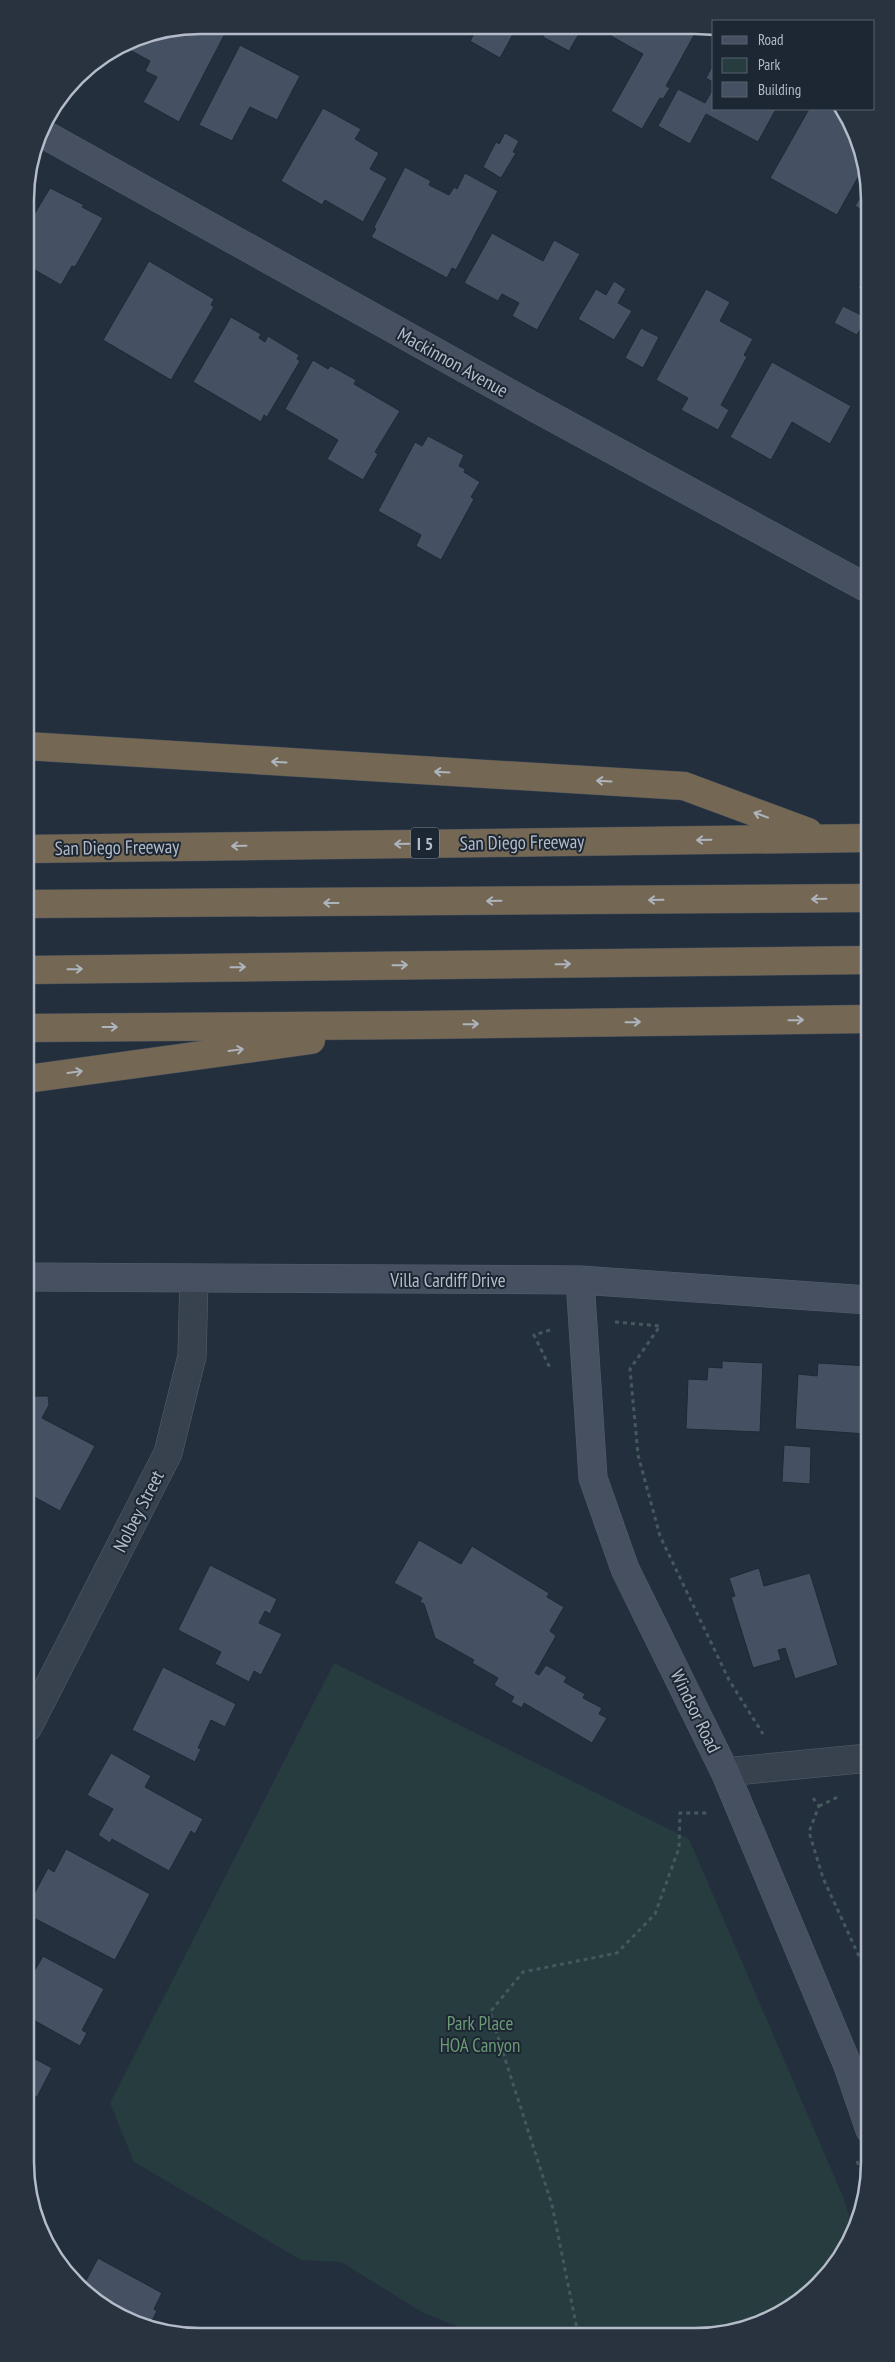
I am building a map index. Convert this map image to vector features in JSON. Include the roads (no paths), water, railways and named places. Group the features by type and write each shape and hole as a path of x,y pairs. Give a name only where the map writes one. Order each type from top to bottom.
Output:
{"highway":[{"path":"34,746 684,786 823,838"},
{"name":"San Diego Freeway","path":"34,849 861,838"},
{"path":"34,904 861,898"},
{"path":"34,970 861,960"},
{"path":"34,1028 861,1019"},
{"path":"34,1078 422,1025"}],"street":[{"name":"Mackinnon Avenue","path":"46,135 542,411 861,585"},
{"name":"Villa Cardiff Drive","path":"34,1277 580,1280 861,1300"},
{"name":"Nolbey Street","path":"34,1715 168,1453 192,1356 194,1279"},
{"name":"Windsor Road","path":"580,1280 593,1478 625,1569 725,1772 848,2066 861,2104"},
{"path":"725,1772 861,1759"}],"park label":[{"name":"Park Place HOA Canyon","path":"480,2034"}]}
